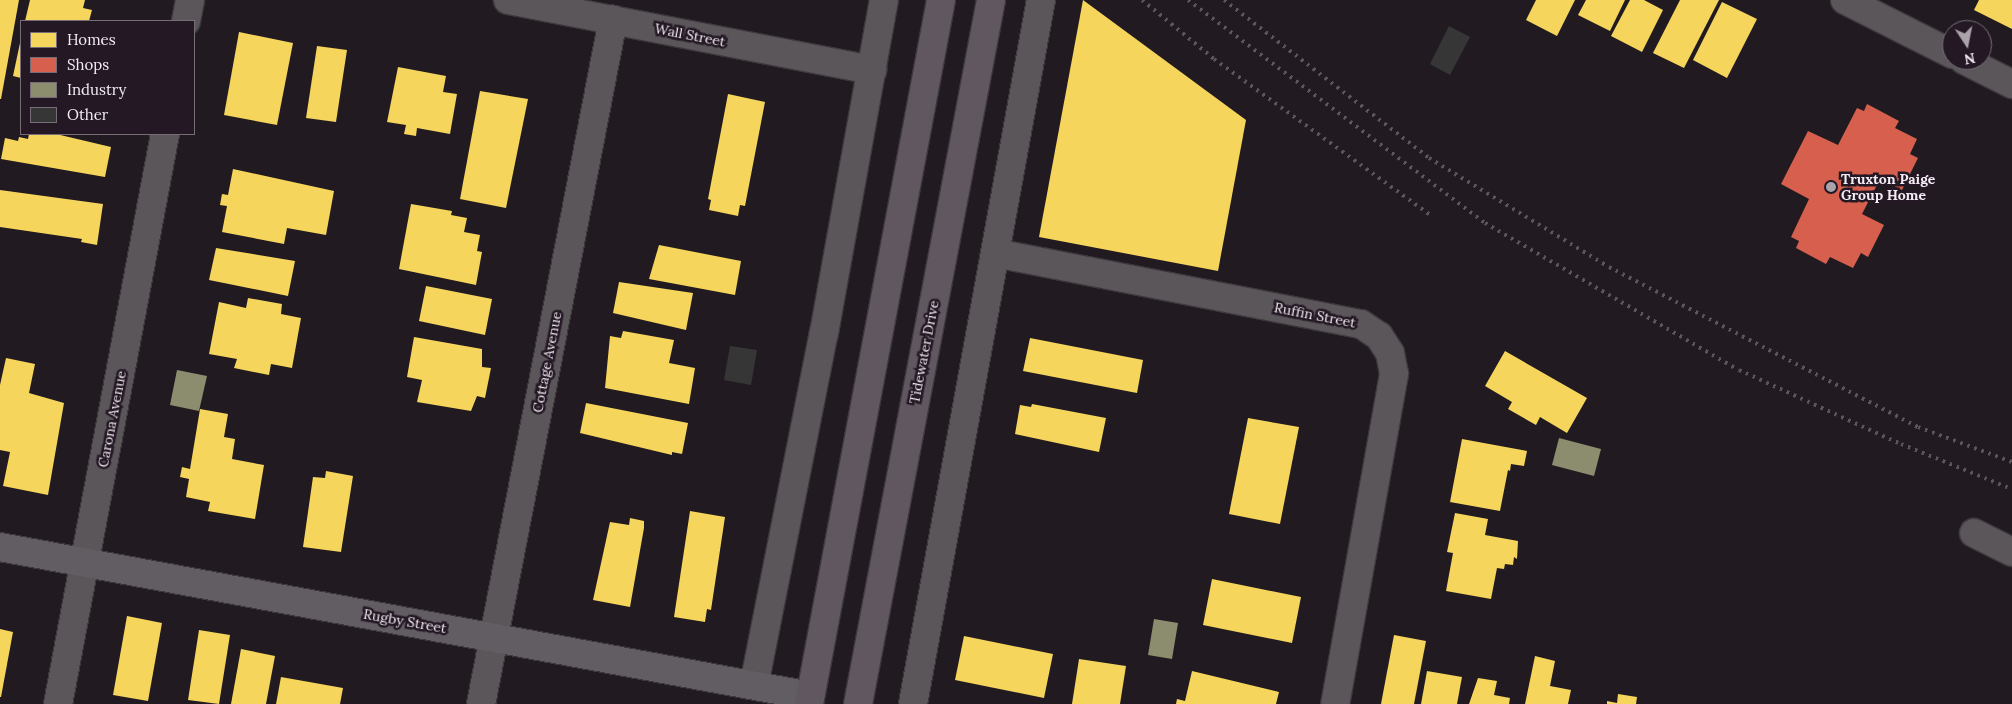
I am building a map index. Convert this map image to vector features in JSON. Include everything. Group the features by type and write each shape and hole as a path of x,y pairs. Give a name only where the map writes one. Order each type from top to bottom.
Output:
{"highway":[{"path":"809,700 941,0"},
{"name":"Tidewater Drive","path":"858,704 991,0"}],"street":[{"path":"186,20 190,0"},
{"name":"Wall Street","path":"508,0 872,70"},
{"path":"754,685 822,343 884,0"},
{"path":"913,704 1041,0"},
{"path":"1845,0 1942,49"},
{"name":"Cottage Avenue","path":"480,704 613,20"},
{"path":"1984,70 2012,84"},
{"name":"Carona Avenue","path":"58,704 165,135"},
{"name":"Ruffin Street","path":"995,253 1361,324 1379,336 1390,353 1394,374 1335,704"},
{"path":"1974,532 2012,552"},
{"name":"Rugby Street","path":"0,547 754,685 809,700"}],"building: Homes":[{"path":"0,0 19,0 1,99 0,99"},
{"path":"30,0 85,0 83,8 92,10 89,20 25,20"},
{"path":"1083,0 1246,120 1218,271 1039,237"},
{"path":"1536,0 1575,0 1557,36 1526,20"},
{"path":"1586,0 1625,0 1610,31 1578,15"},
{"path":"1630,0 1644,0 1663,10 1642,52 1611,36"},
{"path":"1680,0 1719,0 1684,68 1653,53"},
{"path":"1979,0 2012,0 2012,29 1974,10"},
{"path":"1722,2 1757,19 1727,78 1693,60"},
{"path":"239,32 293,43 277,125 224,115"},
{"path":"20,43 20,78 13,76"},
{"path":"317,46 347,50 336,122 306,118"},
{"path":"398,67 446,76 443,92 457,94 450,134 417,128 416,136 404,134 406,125 387,122"},
{"path":"480,91 528,99 506,208 460,199"},
{"path":"728,94 765,102 745,206 740,205 738,216 709,210 711,200 708,199"},
{"path":"29,135 60,135 111,147 105,177 1,159 5,138 18,141 19,137 28,139"},
{"path":"233,169 334,191 326,235 287,228 284,244 222,232 227,206 220,205 222,194 228,195"},
{"path":"0,190 103,204 97,245 81,242 82,239 0,227"},
{"path":"411,204 452,211 451,215 467,218 464,232 480,235 477,251 482,252 476,285 399,269"},
{"path":"659,245 741,261 735,295 649,279"},
{"path":"216,248 295,261 288,296 209,280"},
{"path":"619,282 693,293 686,330 613,313"},
{"path":"426,286 492,299 485,335 419,321"},
{"path":"248,298 282,304 281,314 301,318 292,368 271,364 269,375 234,368 237,359 209,354 219,302 246,308"},
{"path":"623,331 674,340 669,363 695,368 689,404 605,388 610,336 621,338"},
{"path":"414,337 482,349 482,367 491,368 485,398 477,396 471,411 417,402 422,380 407,377"},
{"path":"1030,338 1143,360 1137,393 1023,371"},
{"path":"1505,351 1587,398 1567,433 1540,417 1536,425 1508,409 1512,402 1485,386"},
{"path":"6,358 35,364 29,393 64,403 48,495 3,486 10,452 0,450 0,385"},
{"path":"586,403 688,423 682,454 672,452 672,455 580,433"},
{"path":"1032,404 1106,418 1099,452 1015,434 1020,405 1031,407"},
{"path":"200,409 228,414 224,437 235,439 232,459 264,465 255,519 208,511 210,502 186,497 189,479 180,477 182,467 190,469"},
{"path":"1248,418 1299,427 1280,524 1229,514"},
{"path":"1462,439 1527,451 1524,466 1511,464 1510,471 1508,470 1500,511 1450,502"},
{"path":"326,471 353,476 341,552 303,547 313,477 325,478"},
{"path":"690,511 725,517 711,610 707,609 705,622 674,617"},
{"path":"1455,513 1488,519 1485,535 1518,541 1517,559 1514,557 1513,565 1505,564 1504,569 1497,568 1491,599 1446,591 1453,553 1447,552"},
{"path":"630,518 644,521 644,528 630,607 593,600 610,522 629,525"},
{"path":"1212,579 1301,597 1292,643 1203,625"},
{"path":"127,616 162,623 148,701 113,695"},
{"path":"0,629 13,632 1,697 0,697"},
{"path":"199,630 230,635 219,704 188,700"},
{"path":"1394,635 1426,641 1414,704 1381,704"},
{"path":"964,636 1053,654 1044,698 955,680"},
{"path":"241,649 275,656 266,704 231,704"},
{"path":"1535,656 1555,661 1550,686 1571,690 1568,704 1525,704"},
{"path":"1079,659 1126,666 1120,704 1072,704"},
{"path":"1192,671 1279,692 1276,704 1176,704 1177,699 1185,701"},
{"path":"1427,671 1462,677 1457,704 1421,704"},
{"path":"281,677 343,688 340,704 276,704"},
{"path":"1478,678 1497,681 1494,695 1510,698 1509,704 1469,704"},
{"path":"1618,694 1637,697 1636,704 1607,704 1607,701 1617,703"}],"building: Shops":[{"name":"Truxton Paige Group Home","path":"1867,104 1899,121 1895,128 1917,139 1910,154 1918,158 1902,190 1880,179 1862,214 1884,225 1868,257 1861,253 1853,268 1830,257 1826,264 1796,248 1799,241 1791,237 1809,199 1781,184 1808,131 1838,145 1857,108 1864,111"}],"building: Industry":[{"path":"177,370 207,376 199,411 170,405"},
{"path":"1559,438 1601,449 1594,476 1552,465"},
{"path":"1154,619 1178,623 1172,659 1148,655"}],"building: Other":[{"path":"1449,26 1470,37 1450,75 1430,64"},
{"path":"730,346 757,350 751,385 724,380"}],"railway":[{"path":"1142,0 1214,59 1430,215"},
{"path":"1188,0 1485,223 1739,370 1901,444 2012,489"},
{"path":"1224,0 1429,158 1609,267 1918,427 2012,462"}],"place":[{"name":"Truxton Paige Group Home","path":"1831,187"}]}
